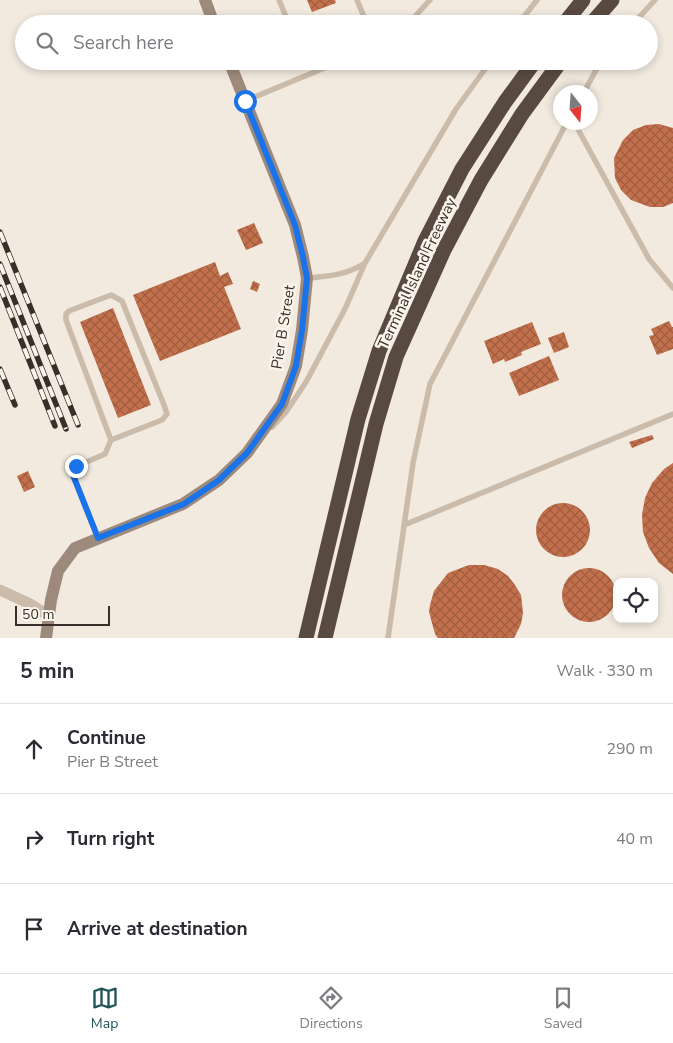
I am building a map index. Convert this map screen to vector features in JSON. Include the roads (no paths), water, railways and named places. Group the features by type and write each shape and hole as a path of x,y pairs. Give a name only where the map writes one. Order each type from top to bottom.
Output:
{"highway":[{"path":"571,15 583,0"},
{"path":"599,15 612,0"},
{"name":"Terminal Island Freeway","path":"306,638 358,419 379,351 425,241 462,169 505,102 529,70"},
{"name":"Terminal Island Freeway","path":"325,638 376,424 400,349 444,250 481,180 522,114 554,70"}],"street":[{"path":"205,0 211,15"},
{"name":"Pier B Street","path":"46,638 58,571 75,548 184,504 219,480 247,453 282,404 296,366 307,278 295,225 233,70"},
{"path":"0,590 30,604 49,616"}],"lane":[{"path":"279,0 285,15"},
{"path":"358,0 364,15"},
{"path":"416,15 430,0"},
{"path":"525,15 537,0"},
{"path":"641,15 655,0"},
{"path":"245,101 319,70"},
{"path":"247,453 286,412 306,382 345,309 365,263 456,109 484,70"},
{"path":"588,85 596,70"},
{"path":"388,638 413,463 430,384 563,130"},
{"path":"578,130 649,259 673,288"},
{"path":"307,278 342,274 356,269 365,263"},
{"path":"98,538 71,470 106,454 111,440 66,320 66,314 69,311 111,295 122,301 167,414 162,420 111,440"},
{"path":"404,525 673,414"}],"railway":[{"path":"0,232 78,425"},
{"path":"0,264 66,429"},
{"path":"0,287 55,426"},
{"path":"0,369 15,405"}]}
